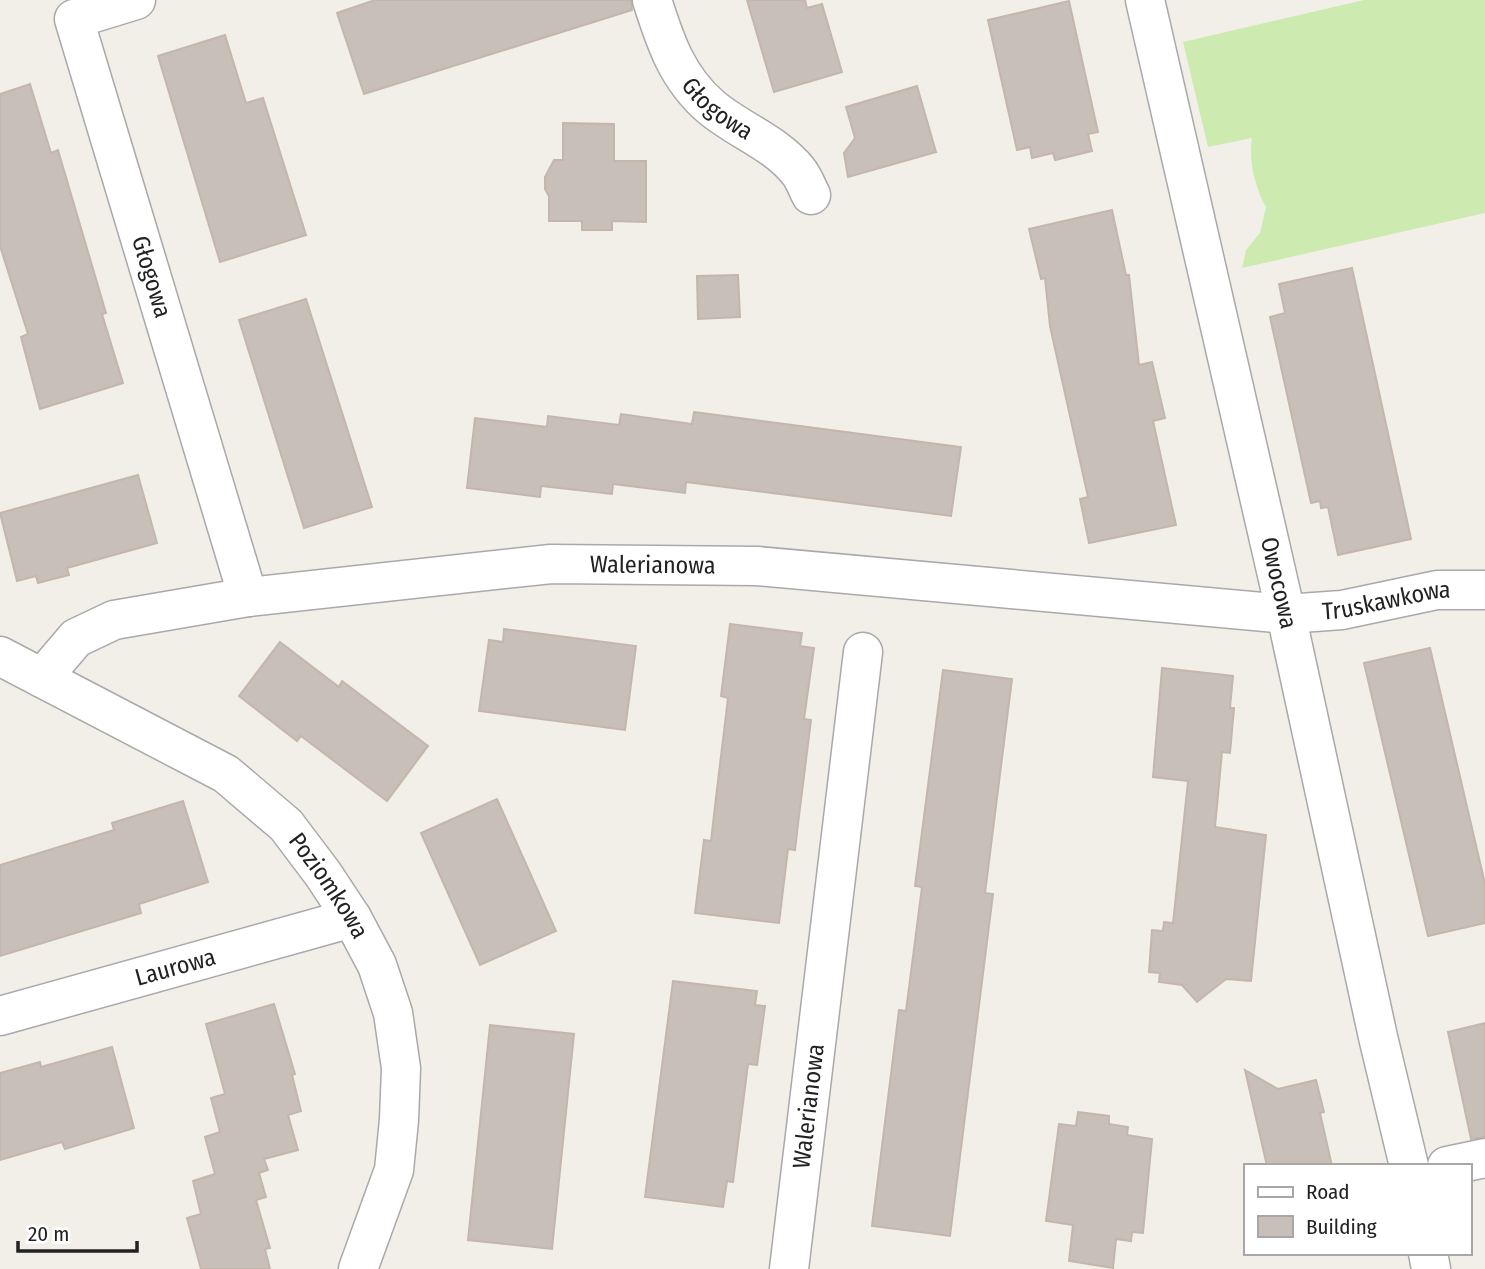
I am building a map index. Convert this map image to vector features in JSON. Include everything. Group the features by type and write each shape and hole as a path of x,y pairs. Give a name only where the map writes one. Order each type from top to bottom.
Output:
{"street":[{"name":"Głogowa","path":"136,0 74,19 248,597"},
{"name":"Głogowa","path":"652,0 668,48 678,70 690,86 711,107 784,158 799,172 811,195"},
{"name":"Owocowa","path":"1145,0 1409,1164"},
{"name":"Walerianowa","path":"42,678 76,638 114,620 248,597 551,564 757,566 1286,614"},
{"name":"Truskawkowa","path":"1286,614 1342,610 1437,590 1485,590"},
{"name":"Walerianowa","path":"789,1269 863,652"},
{"name":"Poziomkowa","path":"0,656 226,774 286,825 352,918 377,965 393,1013 401,1068 394,1170 358,1269"},
{"name":"Laurowa","path":"0,1016 352,918"},
{"path":"1456,1164 1485,1158"}],"green space":[{"path":"1364,0 1485,0 1485,213 1242,268 1246,250 1260,233 1266,207 1253,174 1252,138 1208,147 1183,42"}],"building":[{"path":"375,0 631,0 632,10 364,94 337,13"},
{"path":"747,0 805,0 807,8 822,4 842,72 774,92"},
{"path":"1069,1 1098,132 1088,134 1092,151 1055,160 1053,153 1032,158 1030,147 1017,150 988,20"},
{"path":"225,35 246,103 263,98 306,235 220,262 158,56"},
{"path":"30,84 51,153 58,150 106,313 102,314 123,383 40,409 21,337 28,334 0,246 0,94"},
{"path":"917,86 936,152 848,177 844,153 855,138 846,107"},
{"path":"563,123 614,124 614,161 646,161 646,222 612,221 612,230 582,230 582,221 549,221 549,196 545,189 545,177 554,160 563,160"},
{"path":"1112,210 1126,275 1129,275 1139,365 1152,362 1165,418 1153,421 1176,525 1089,543 1080,499 1088,497 1050,326 1045,278 1041,279 1029,229"},
{"path":"1352,268 1411,539 1338,555 1328,507 1321,508 1320,501 1311,503 1270,317 1285,313 1279,284"},
{"path":"738,275 740,317 698,319 697,276"},
{"path":"306,299 372,507 304,528 239,320"},
{"path":"694,412 961,447 951,516 686,482 685,493 613,484 612,494 541,486 540,497 467,488 475,418 547,427 548,416 619,425 621,414 692,424"},
{"path":"138,475 157,543 67,568 69,575 38,583 36,576 17,581 0,513"},
{"path":"730,624 802,633 800,646 814,648 804,719 811,720 795,850 788,849 779,923 695,913 704,840 711,841 728,698 721,696"},
{"path":"504,629 636,646 625,730 479,711 489,640 503,642"},
{"path":"280,642 339,687 342,681 428,746 387,801 301,736 297,741 239,696"},
{"path":"1430,648 1485,884 1485,923 1428,936 1364,663"},
{"path":"1162,668 1233,676 1230,708 1234,708 1230,753 1222,752 1215,827 1266,835 1251,981 1226,979 1197,1002 1182,985 1159,982 1160,973 1149,972 1152,930 1163,931 1164,922 1173,923 1188,781 1153,777"},
{"path":"943,670 1012,679 985,893 993,894 950,1236 872,1226 899,1010 906,1011 922,887 915,886"},
{"path":"497,799 556,931 480,965 421,833"},
{"path":"183,801 208,882 139,904 141,913 0,956 0,865 114,830 112,823"},
{"path":"673,981 757,991 755,1005 765,1006 757,1065 748,1064 733,1182 727,1181 723,1207 645,1197"},
{"path":"274,1004 295,1074 292,1075 301,1111 288,1115 298,1150 264,1159 268,1170 259,1173 266,1197 256,1200 270,1248 265,1249 270,1269 201,1269 187,1218 201,1214 193,1181 215,1174 205,1137 220,1132 211,1098 225,1094 206,1024"},
{"path":"1485,1023 1485,1137 1471,1139 1448,1032"},
{"path":"490,1025 574,1034 552,1249 468,1240"},
{"path":"112,1047 134,1128 65,1149 62,1142 0,1160 0,1073 40,1062 41,1067"},
{"path":"1245,1070 1278,1089 1316,1080 1332,1164 1267,1164"},
{"path":"1078,1112 1109,1116 1109,1124 1128,1127 1127,1135 1152,1139 1143,1233 1132,1232 1131,1241 1116,1239 1113,1268 1069,1261 1073,1225 1046,1221 1059,1124 1076,1126"}]}
